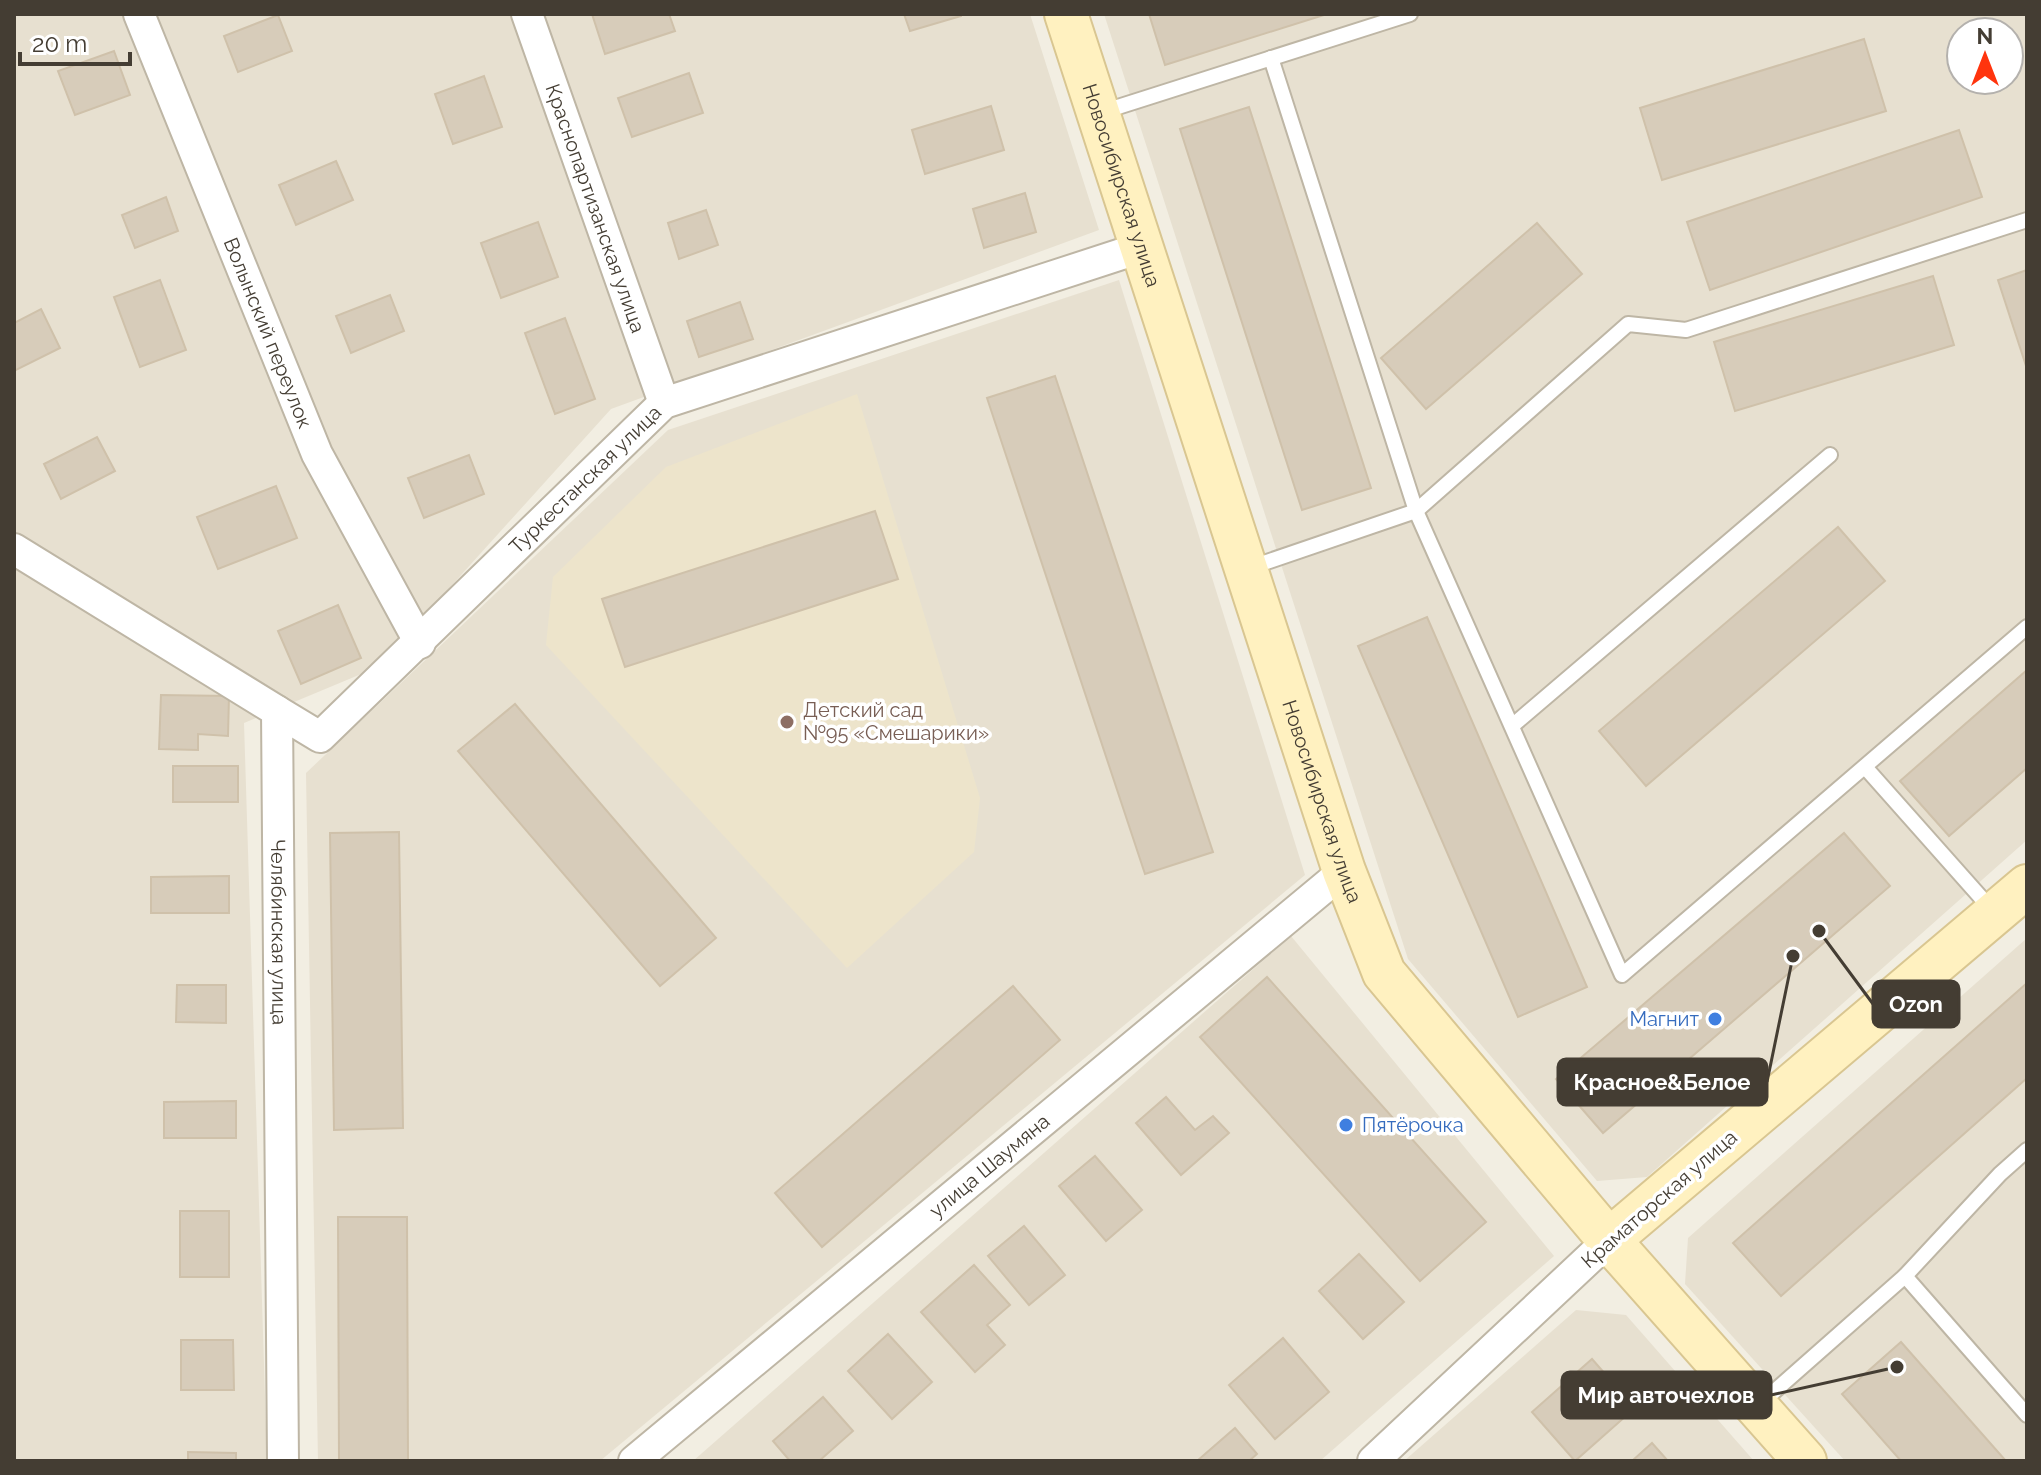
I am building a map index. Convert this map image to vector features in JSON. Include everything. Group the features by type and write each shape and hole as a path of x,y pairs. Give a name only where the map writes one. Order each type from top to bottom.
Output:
{"main road":[{"name":"Новосибирская улица","path":"1066,14 1344,871 1384,973 1609,1240 1805,1461"},
{"name":"Краматорская улица","path":"1609,1240 2027,886"}],"street":[{"name":"Волынский переулок","path":"139,14 317,454 420,643"},
{"name":"Краснопартизанская улица","path":"527,14 664,403"},
{"name":"Туркестанская улица","path":"277,711 320,737 664,403 1140,248"},
{"path":"14,549 277,711"},
{"name":"Челябинская улица","path":"277,711 283,1461"},
{"name":"улица Шаумяна","path":"634,1461 1344,871"},
{"name":"Краматорская улица","path":"1373,1461 1609,1240"}],"lane":[{"path":"1098,114 1401,15"},
{"path":"1271,58 1416,511 1622,975 2027,627"},
{"path":"1245,569 1416,511 1628,324 1686,330 2027,220"},
{"path":"1512,726 1830,455"},
{"path":"1865,767 1995,913"},
{"path":"1757,1406 1905,1276 2000,1174 2027,1150"},
{"path":"1905,1276 2027,1415"}],"shaded area":[{"path":"14,14 1030,14 1099,230 611,409 378,667 244,723 267,1461 14,1461"},
{"path":"1104,14 2027,14 2027,840 1647,1177 1597,1181 1408,959"},
{"path":"1119,280 1305,875 600,1461 318,1461 306,773 668,430"},
{"name":"Детский сад №95 «Смешарики»","path":"857,394 980,798 974,852 847,968 546,645 553,577 666,467"},
{"path":"1291,936 1554,1256 1320,1461 693,1461"},
{"path":"2027,938 2027,1461 1845,1461 1685,1284 1688,1238"},
{"path":"1576,1310 1626,1315 1754,1461 1404,1461"}],"building":[{"path":"592,14 669,14 675,31 605,54"},
{"path":"904,14 961,14 961,16 910,31"},
{"path":"1149,14 1327,14 1165,65"},
{"path":"278,15 292,51 238,72 224,36"},
{"path":"1864,39 1886,111 1662,180 1640,108"},
{"path":"114,51 130,95 75,115 58,71"},
{"path":"689,73 703,113 632,137 618,98"},
{"path":"484,76 502,127 453,144 435,94"},
{"path":"991,106 1004,150 925,174 912,130"},
{"path":"1249,107 1371,488 1302,510 1180,129"},
{"path":"1959,130 1982,197 1710,290 1687,222"},
{"path":"336,161 353,200 296,225 279,185"},
{"path":"1025,193 1036,232 984,248 973,209"},
{"path":"166,197 178,231 135,248 122,215"},
{"path":"706,210 718,245 679,259 668,223"},
{"path":"538,222 558,277 501,298 481,243"},
{"path":"1537,223 1582,274 1426,409 1381,358"},
{"path":"2027,270 2027,369 1998,280"},
{"path":"1933,276 1954,345 1735,411 1714,342"},
{"path":"160,280 186,350 140,367 114,297"},
{"path":"390,295 404,331 351,353 336,316"},
{"path":"740,302 753,339 699,357 687,321"},
{"path":"41,309 60,348 14,371 14,323"},
{"path":"565,318 595,399 555,414 525,333"},
{"path":"1055,376 1213,852 1145,874 987,398"},
{"path":"97,437 115,471 61,499 44,464"},
{"path":"469,455 484,494 424,518 408,478"},
{"path":"276,486 297,538 218,569 197,517"},
{"path":"875,511 898,579 625,667 602,599"},
{"path":"1838,527 1885,581 1646,786 1599,731"},
{"path":"338,605 361,658 301,684 278,631"},
{"path":"1427,617 1587,987 1518,1017 1358,646"},
{"path":"2027,670 2027,768 1949,836 1900,781"},
{"path":"161,695 229,696 228,736 198,734 198,750 159,749"},
{"path":"515,704 716,938 660,986 458,751"},
{"path":"173,766 238,766 238,802 173,802"},
{"path":"399,832 403,1128 334,1130 330,833"},
{"path":"1844,833 1890,886 1603,1133 1556,1079"},
{"path":"229,876 229,913 151,913 151,877"},
{"path":"1267,977 1486,1222 1420,1281 1200,1037"},
{"path":"2027,983 2027,1078 1781,1296 1733,1243"},
{"path":"177,985 226,985 226,1023 176,1022"},
{"path":"1013,986 1060,1040 822,1247 775,1193"},
{"path":"1166,1097 1195,1130 1213,1116 1229,1133 1181,1175 1136,1123"},
{"path":"236,1101 236,1138 164,1138 164,1102"},
{"path":"1095,1156 1142,1210 1106,1241 1059,1186"},
{"path":"180,1211 229,1211 229,1277 180,1277"},
{"path":"338,1217 407,1217 408,1461 339,1461"},
{"path":"1024,1226 1065,1275 1029,1305 988,1256"},
{"path":"1359,1254 1404,1302 1363,1339 1319,1291"},
{"path":"974,1265 1010,1305 987,1325 1005,1345 975,1372 921,1312"},
{"path":"888,1334 932,1382 892,1419 848,1371"},
{"path":"1283,1338 1329,1392 1275,1439 1229,1385"},
{"path":"181,1340 233,1340 234,1390 181,1390"},
{"path":"1901,1342 2006,1461 1901,1461 1842,1394"},
{"path":"1592,1359 1635,1408 1575,1461 1532,1412"},
{"path":"823,1397 853,1431 819,1461 790,1461 773,1441"},
{"path":"1235,1428 1257,1454 1249,1461 1197,1461"},
{"path":"1652,1443 1668,1461 1632,1461"},
{"path":"188,1452 236,1453 236,1461 188,1461"}],"place":[{"name":"Детский сад №95 «Смешарики»","path":"787,722"},
{"name":"Ozon","path":"1819,931"},
{"name":"Красное&Белое","path":"1793,956"},
{"name":"Магнит","path":"1715,1019"},
{"name":"Пятёрочка","path":"1346,1125"},
{"name":"Мир авточехлов","path":"1897,1367"}]}
